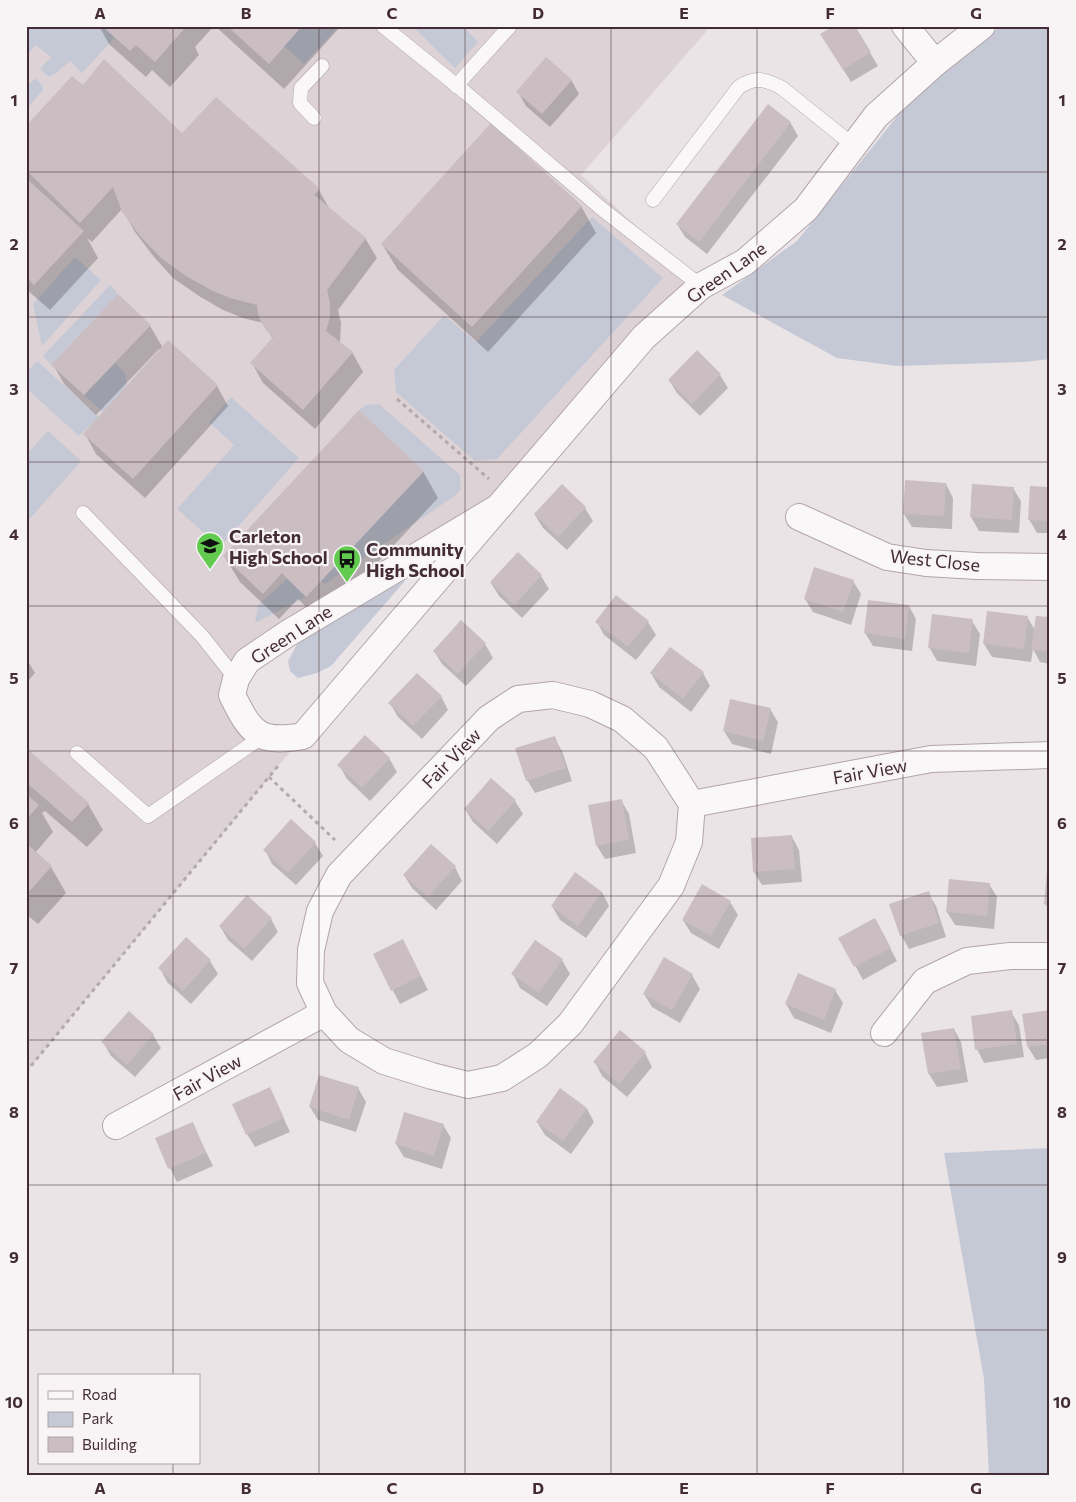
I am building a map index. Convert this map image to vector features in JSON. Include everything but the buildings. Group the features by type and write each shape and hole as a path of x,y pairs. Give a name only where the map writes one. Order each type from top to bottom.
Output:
{"street":[{"path":"904,26 934,63"},
{"name":"Green Lane","path":"303,736 644,337 701,286 745,262 806,209 876,116 934,63 982,26"},
{"name":"Green Lane","path":"263,736 246,722 232,695 236,679 247,661 504,502"},
{"name":"West Close","path":"799,517 887,557 926,563 1050,567"},
{"name":"Fair View","path":"553,695 590,704 622,719 656,748 692,804 689,842 672,886 570,1024 538,1055 502,1078 468,1085 384,1061 349,1040 324,1013 310,983 311,950 320,912 339,875 489,718 518,699 553,695"},
{"path":"263,736 282,739 303,736"},
{"name":"Fair View","path":"692,804 931,760 1050,755"},
{"path":"884,1033 925,981 968,961 1010,956 1050,956"},
{"name":"Fair View","path":"116,1126 324,1013"}],"lane":[{"path":"383,26 602,209 701,286"},
{"path":"456,86 510,26"},
{"path":"314,118 300,103 301,88 322,66"},
{"path":"653,200 739,87 749,81 771,82 782,88 853,145"},
{"path":"83,513 202,636 236,679"},
{"path":"77,753 148,816 263,736"}],"path":[{"path":"397,399 504,502"},
{"path":"26,1072 303,736"},
{"path":"269,777 344,848 353,861"}],"shaded area":[{"name":"Carleton High School","path":"26,26 711,26 581,175 701,286 499,507 236,679 246,723 303,736 26,1072"}],"green space":[{"path":"26,26 102,26 115,37 82,73 70,61 49,77 40,69 51,57 36,45 26,56"},
{"path":"302,26 339,26 304,64 284,46"},
{"path":"412,26 463,26 478,42 455,68"},
{"path":"1001,26 1050,26 1050,359 1025,362 897,366 837,358 722,295 797,241 911,99"},
{"path":"35,78 42,85 43,90 26,110 26,87"},
{"path":"592,217 663,278 497,459 475,461 396,392 394,370 444,315 476,342"},
{"path":"75,257 101,280 42,346 33,304"},
{"path":"110,285 118,294 51,365 43,356"},
{"path":"37,361 99,417 79,436 26,388 26,373"},
{"path":"115,363 125,373 127,386 103,412 84,395"},
{"path":"231,397 299,458 220,547 177,509 234,445 209,422"},
{"path":"379,404 460,475 461,489 456,495 325,584 321,581 424,471 359,410 366,405"},
{"path":"48,431 81,461 26,523 26,455"},
{"path":"411,568 404,582 331,666 317,673 298,678 290,671 288,661 301,637"},
{"path":"287,579 306,597 255,623 258,605"},
{"path":"1050,1148 1050,1476 989,1476 984,1379 944,1153"}],"place":[{"name":"Carleton High School","path":"210,570"},
{"name":"Community High School","path":"347,583"}]}
